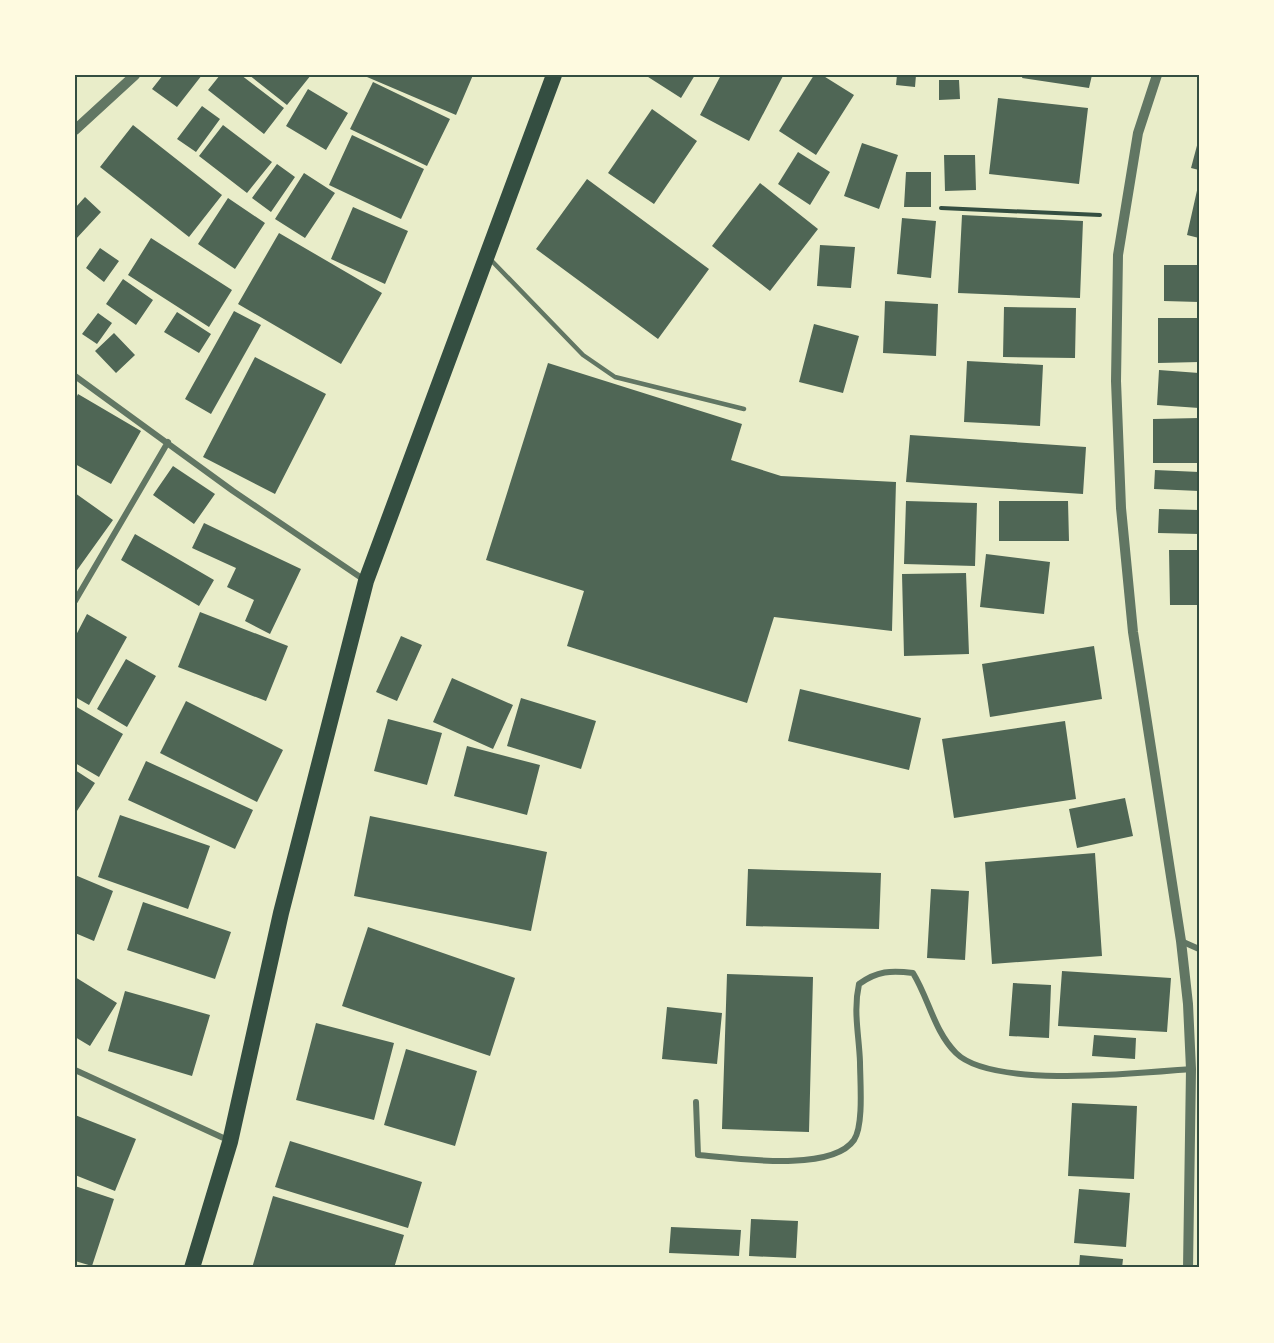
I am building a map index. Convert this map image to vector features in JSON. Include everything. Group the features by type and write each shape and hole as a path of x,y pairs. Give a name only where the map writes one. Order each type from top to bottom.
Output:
{"highway":[{"path":"192,1268 230,1142 281,913 366,581 554,75"}],"street":[{"path":"75,130 135,75"},
{"path":"1157,75 1138,134 1118,255 1116,370 1121,508 1133,632 1181,941 1188,1004 1191,1069 1188,1268"},
{"path":"75,376 233,491 366,581"},
{"path":"75,602 168,442"},
{"path":"1181,941 1199,949"},
{"path":"696,1102 698,1155 762,1160 812,1160 844,1151 855,1138 860,1106 860,1060 854,1004 859,984 874,973 896,971 913,973 932,1018 957,1054 972,1063 1001,1072 1055,1076 1191,1069"},
{"path":"75,1070 230,1142"}],"lane":[{"path":"487,256 583,355 615,377 744,409"}],"path":[{"path":"941,208 1125,216"}],"building":[{"path":"163,75 202,75 177,107 152,89"},
{"path":"220,75 241,75 284,108 264,134 208,90"},
{"path":"249,75 311,75 287,105"},
{"path":"367,75 473,75 456,115 367,77"},
{"path":"645,75 695,75 681,98"},
{"path":"721,75 783,76 749,141 700,115"},
{"path":"814,75 822,75 854,95 816,155 779,131"},
{"path":"897,75 916,75 915,87 896,85"},
{"path":"1023,75 1092,75 1089,88 1022,78"},
{"path":"939,80 959,80 960,99 939,100"},
{"path":"373,82 450,119 427,166 350,129"},
{"path":"308,89 348,113 326,150 286,126"},
{"path":"998,98 1088,108 1079,184 989,174"},
{"path":"202,106 220,119 196,152 177,139"},
{"path":"652,109 697,141 654,204 608,173"},
{"path":"133,125 222,195 189,237 100,167"},
{"path":"223,125 272,162 247,193 199,156"},
{"path":"352,135 424,169 401,219 329,185"},
{"path":"1199,138 1199,170 1191,168"},
{"path":"862,143 898,155 879,209 844,196"},
{"path":"798,152 830,172 810,205 778,184"},
{"path":"944,155 975,155 976,190 945,191"},
{"path":"277,164 295,177 271,212 252,198"},
{"path":"906,172 931,172 931,207 904,207"},
{"path":"304,173 335,193 305,238 275,219"},
{"path":"587,179 709,269 658,339 536,249"},
{"path":"760,183 818,229 770,291 712,246"},
{"path":"1199,186 1199,238 1187,235"},
{"path":"85,197 101,212 75,240 75,208"},
{"path":"228,198 265,223 235,269 198,244"},
{"path":"353,207 408,231 385,284 331,259"},
{"path":"962,215 1083,221 1080,298 958,293"},
{"path":"902,218 936,221 931,278 897,274"},
{"path":"279,233 382,293 341,364 238,304"},
{"path":"151,238 232,290 209,327 128,275"},
{"path":"820,245 855,247 851,288 817,286"},
{"path":"100,248 119,261 104,282 86,268"},
{"path":"1164,265 1199,265 1199,302 1164,301"},
{"path":"123,279 153,300 136,325 106,304"},
{"path":"885,301 938,304 936,356 883,353"},
{"path":"1004,307 1076,308 1075,358 1003,357"},
{"path":"234,311 261,325 211,414 185,399"},
{"path":"177,312 211,334 199,353 164,332"},
{"path":"98,313 112,323 97,344 82,334"},
{"path":"1158,318 1199,318 1199,362 1158,363"},
{"path":"814,324 859,336 843,393 799,382"},
{"path":"114,333 135,355 116,373 95,351"},
{"path":"255,357 326,394 275,494 203,457"},
{"path":"967,361 1043,365 1040,426 964,422"},
{"path":"548,363 742,424 731,460 781,476 896,482 892,631 774,617 747,703 567,646 584,591 486,560"},
{"path":"1159,370 1199,373 1199,408 1157,405"},
{"path":"78,394 141,431 111,484 75,464 75,400"},
{"path":"1199,418 1199,463 1153,463 1153,419"},
{"path":"910,435 1086,447 1083,494 906,482"},
{"path":"173,466 215,494 194,524 153,495"},
{"path":"1155,470 1199,472 1199,491 1154,489"},
{"path":"75,493 113,520 75,573"},
{"path":"906,501 977,503 975,566 904,564"},
{"path":"999,501 1068,501 1069,541 999,541"},
{"path":"1159,509 1199,510 1199,534 1158,533"},
{"path":"204,523 301,569 270,634 245,621 254,600 227,587 236,568 192,548"},
{"path":"135,534 214,580 199,606 121,560"},
{"path":"1169,550 1199,550 1199,605 1170,605"},
{"path":"986,554 1050,562 1044,614 980,607"},
{"path":"966,573 969,654 904,656 902,574"},
{"path":"200,612 288,646 266,701 178,667"},
{"path":"87,614 127,637 89,705 75,697 75,637"},
{"path":"401,636 422,645 397,701 376,692"},
{"path":"1094,646 1102,699 990,717 982,664"},
{"path":"126,659 156,676 127,727 97,709"},
{"path":"452,678 513,705 493,749 433,722"},
{"path":"800,689 921,718 909,770 788,741"},
{"path":"521,698 596,721 581,769 507,746"},
{"path":"186,701 283,750 257,802 160,753"},
{"path":"75,706 123,734 99,777 75,763"},
{"path":"388,719 442,733 427,785 374,771"},
{"path":"1065,721 1076,799 954,818 942,739"},
{"path":"467,746 540,765 527,815 454,796"},
{"path":"146,761 253,810 235,849 128,800"},
{"path":"75,770 95,783 75,814"},
{"path":"1125,798 1133,836 1077,848 1069,809"},
{"path":"120,815 210,846 188,909 98,877"},
{"path":"370,816 547,852 531,931 354,896"},
{"path":"1095,853 1102,956 992,964 985,862"},
{"path":"748,869 881,873 879,929 746,926"},
{"path":"75,875 113,891 94,941 75,933"},
{"path":"931,889 969,891 965,960 927,958"},
{"path":"143,902 231,932 215,979 127,950"},
{"path":"368,927 515,978 490,1056 342,1006"},
{"path":"1062,971 1171,978 1167,1032 1058,1026"},
{"path":"727,974 813,977 809,1132 722,1129"},
{"path":"75,977 117,1003 90,1046 75,1037"},
{"path":"1013,983 1051,985 1049,1038 1009,1036"},
{"path":"125,991 210,1015 192,1076 108,1051"},
{"path":"667,1007 722,1013 717,1064 662,1059"},
{"path":"316,1023 394,1043 374,1120 296,1100"},
{"path":"1094,1035 1136,1038 1135,1059 1092,1056"},
{"path":"406,1049 477,1071 455,1146 384,1125"},
{"path":"1072,1103 1137,1106 1134,1179 1068,1176"},
{"path":"75,1115 136,1139 115,1191 75,1175"},
{"path":"290,1141 422,1182 408,1228 275,1187"},
{"path":"75,1186 114,1199 92,1266 75,1261"},
{"path":"1079,1189 1130,1193 1126,1247 1074,1243"},
{"path":"273,1196 404,1235 394,1268 252,1268"},
{"path":"751,1219 798,1221 796,1258 749,1256"},
{"path":"671,1227 741,1230 739,1256 669,1253"},
{"path":"1080,1255 1123,1259 1122,1268 1079,1268"}]}
